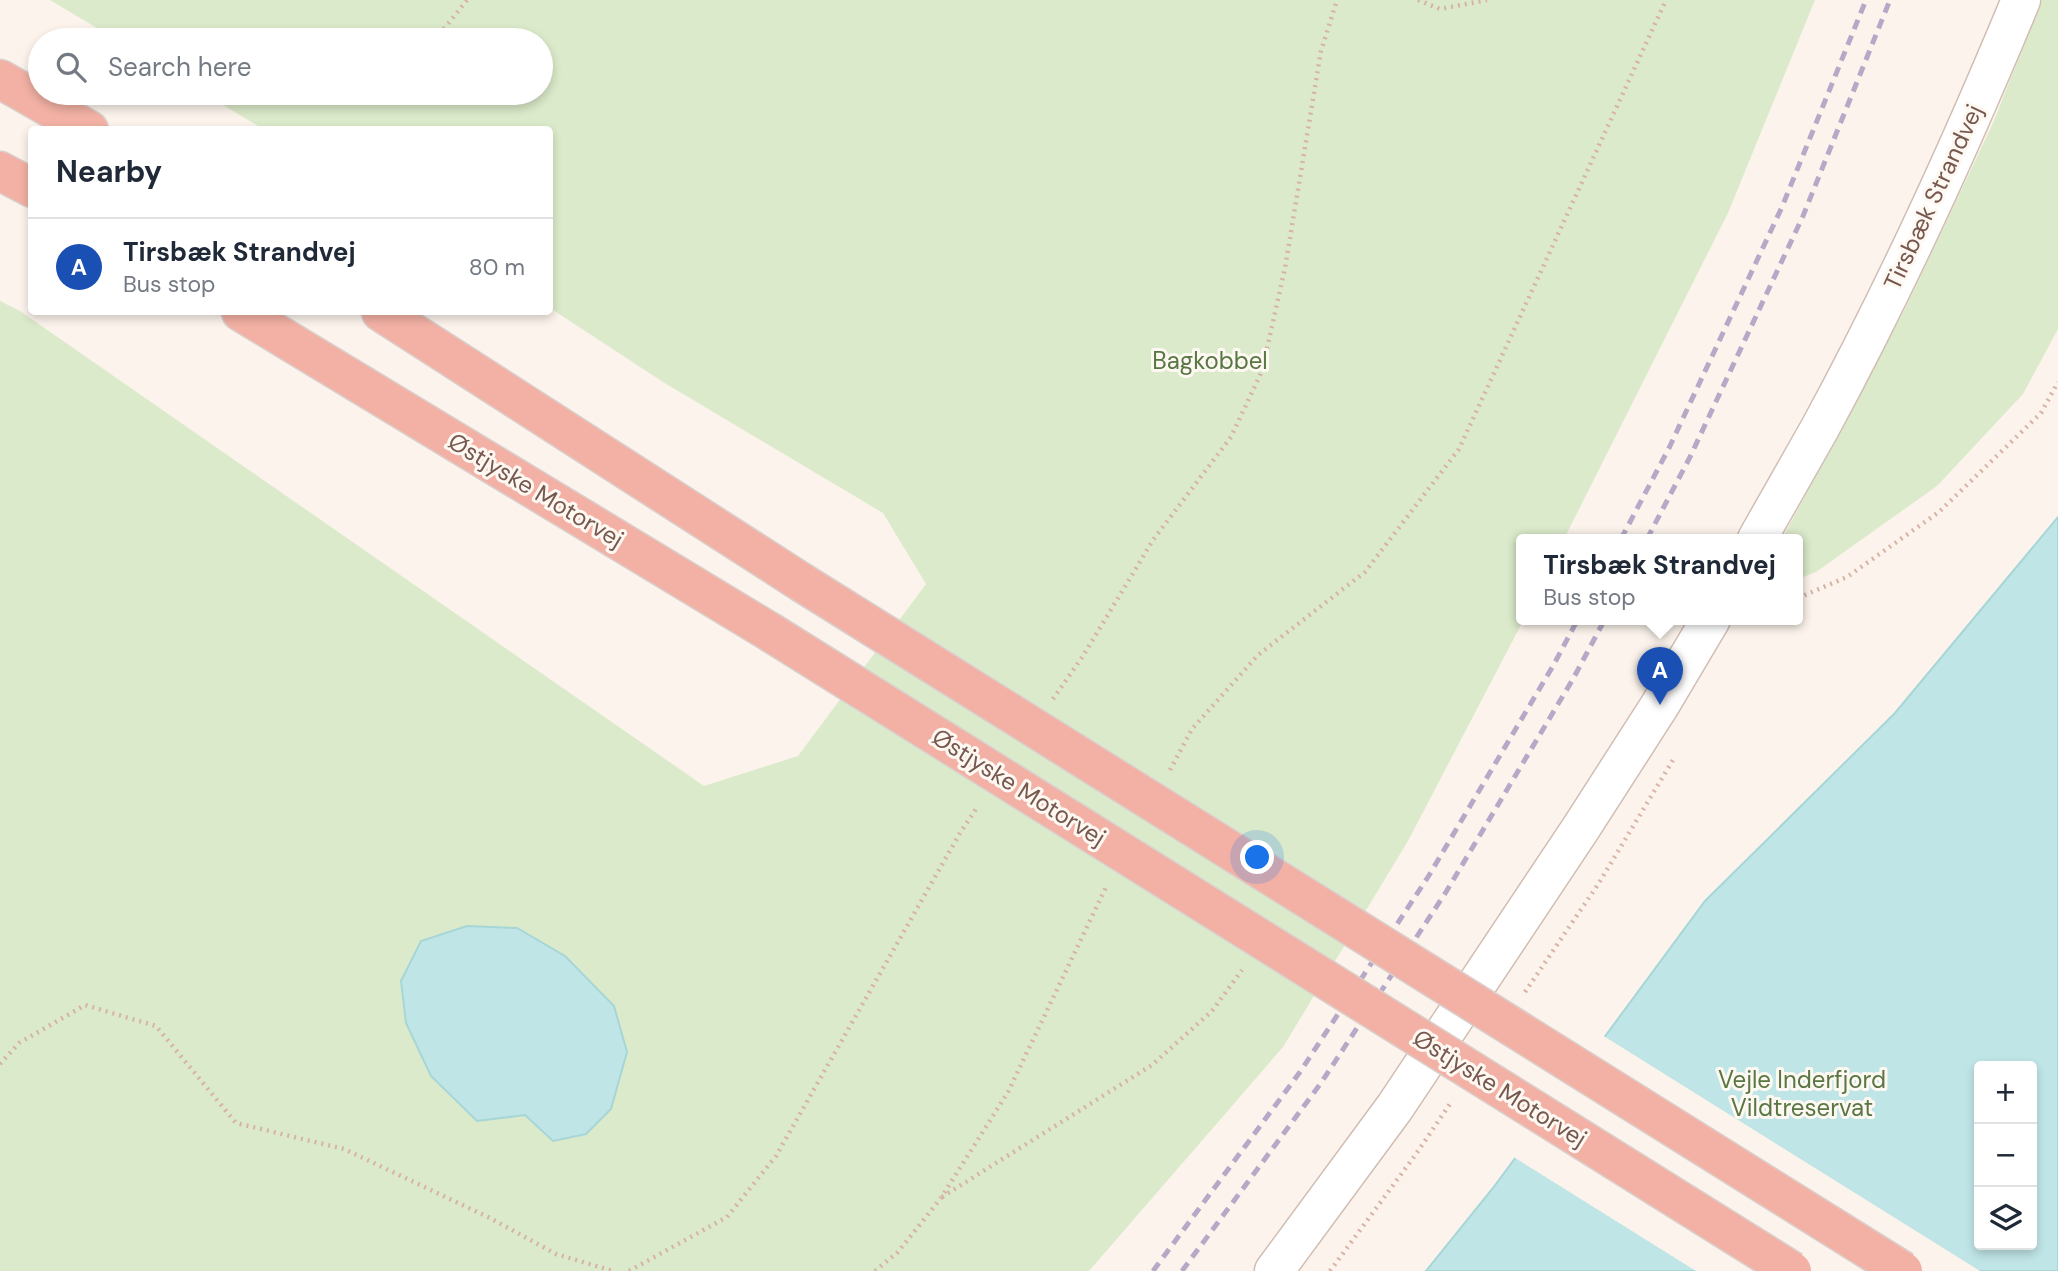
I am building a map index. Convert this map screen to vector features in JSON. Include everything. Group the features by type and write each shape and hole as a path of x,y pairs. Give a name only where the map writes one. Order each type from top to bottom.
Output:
{"highway":[{"path":"0,79 28,95"},
{"path":"45,105 82,126"},
{"path":"0,171 28,186"},
{"name":"Østjyske Motorvej","path":"246,315 770,632 1793,1271"},
{"path":"386,315 801,582 1903,1271"}],"street":[{"name":"Tirsbæk Strandvej","path":"1760,534 1820,427 1918,234 2021,0"},
{"path":"1274,1271 1403,1095 1581,828 1707,625"}],"path":[{"path":"445,28 467,0"},
{"path":"1052,700 1083,656 1153,540 1231,437 1262,371 1285,268 1321,51 1338,0"},
{"path":"1418,0 1440,9 1487,0"},
{"path":"1167,775 1192,729 1258,655 1365,572 1459,449 1666,0"},
{"path":"1803,596 1847,577 1939,512 2041,413 2058,382"},
{"path":"1523,996 1599,883 1675,755"},
{"path":"629,1271 727,1217 776,1156 960,833 983,800"},
{"path":"875,1271 898,1251 941,1198 1008,1092 1110,878"},
{"path":"941,1198 1152,1065 1212,1011 1243,969"},
{"path":"0,1064 19,1043 85,1005 156,1026 236,1123 344,1149 490,1218 556,1254 613,1271"},
{"path":"1331,1271 1454,1097"}],"green space":[{"name":"Bagkobbel","path":"50,0 1815,0 1728,213 1567,534 1516,534 1516,625 1521,625 1408,841 1283,1047 1089,1271 0,1271 0,301 20,311 704,786 798,756 926,584 883,513 663,382 553,310 553,126 258,126 223,105 553,105 553,28 97,28"},
{"path":"2042,0 2058,0 2058,329 2023,394 1937,486 1816,572 1803,577 1803,534 1785,534 1905,309 1993,123"}],"water":[{"name":"Vejle Inderfjord Vildtreservat","path":"2058,517 2058,1271 1426,1271 1493,1188 1705,901 1895,713"},
{"path":"467,926 517,928 565,956 614,1006 627,1052 611,1109 586,1134 553,1141 525,1115 477,1121 431,1076 406,1023 401,981 421,941"}],"pier":[{"path":"1602,1035 1980,1271 1696,1271 1512,1156"}],"railway":[{"path":"1624,534 1669,448 1782,207 1866,0"},
{"path":"1650,534 1690,457 1803,216 1890,0"},
{"path":"1153,1271 1300,1072 1428,877 1575,625"},
{"path":"1182,1271 1321,1083 1446,892 1573,679 1602,625"}],"place":[{"name":"Tirsbæk Strandvej","path":"1660,705"}]}
